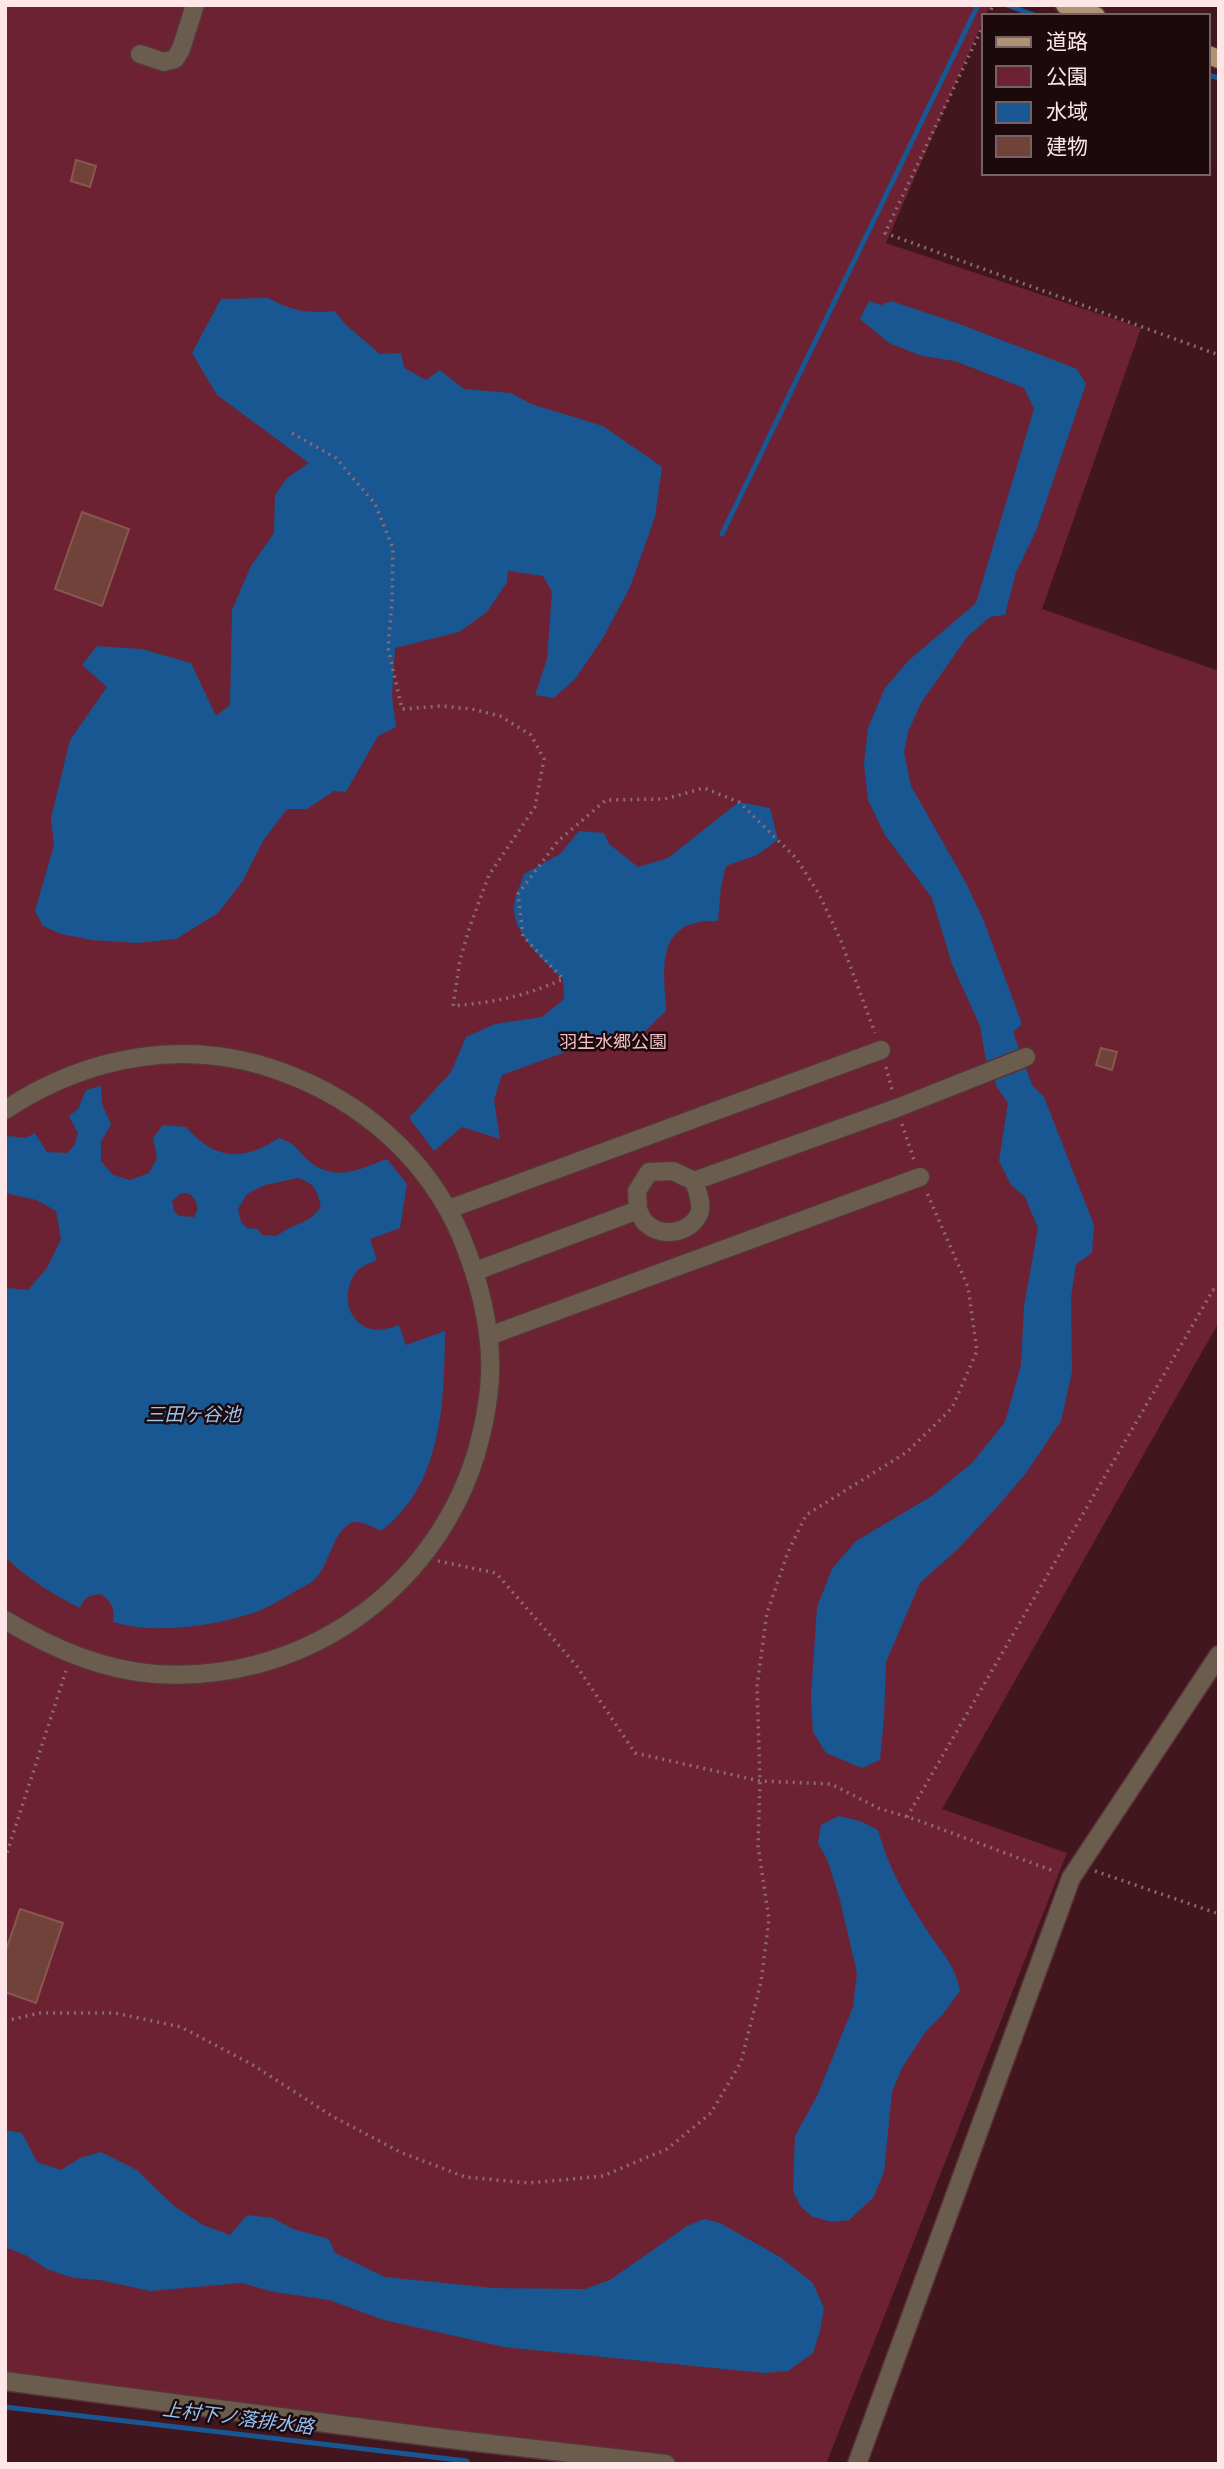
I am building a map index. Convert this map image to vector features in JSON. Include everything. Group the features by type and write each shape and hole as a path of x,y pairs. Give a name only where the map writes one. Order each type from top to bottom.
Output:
{"main road":[{"path":"1065,5 1090,14"}],"street":[{"path":"140,54 164,62 175,59 181,49 195,5"},
{"path":"449,1209 881,1050"},
{"path":"5,1110 32,1092 75,1072 122,1059 169,1054 205,1055 264,1065 309,1082 360,1112 389,1134 422,1169 449,1209 476,1271 489,1336 489,1383 480,1441 469,1476 449,1518 422,1558 393,1590 351,1623 323,1640 283,1657 242,1669 198,1674 155,1674 113,1667 71,1655 5,1620"},
{"path":"694,1181 700,1203 699,1213 690,1225 671,1232 653,1229 644,1223 638,1210 637,1191 649,1172 673,1171 694,1181 897,1108 1026,1056"},
{"path":"489,1336 920,1177"},
{"path":"476,1271 638,1210"},
{"path":"857,2464 1075,1871 1219,1655"},
{"path":"5,2381 441,2438 666,2464"}],"path":[{"path":"982,28 885,233 1219,355"},
{"path":"5,2021 40,2013 115,2013 181,2027 253,2065 332,2116 400,2152 465,2177 529,2183 603,2176 667,2149 711,2113 741,2062 761,1982 769,1919 758,1846 760,1781 757,1686 767,1613 788,1552 806,1515 907,1452 952,1408 977,1351 968,1287 920,1177 881,1050 841,941 819,894 796,858 739,802 704,788 665,799 606,800 558,841 517,894 523,936 563,979 533,993 453,1006 460,960 470,926 489,875 535,807 544,759 531,735 500,716 472,709 441,706 402,709 388,648 393,603 393,548 374,504 336,458 292,433"},
{"path":"907,1817 1213,1290 1219,1292"},
{"path":"422,1558 496,1573 576,1665 635,1752 760,1781 831,1784 878,1808 1219,1914"},
{"path":"5,1859 71,1655"}],"green space":[{"name":"羽生水郷公園","path":"5,5 990,5 986,14 982,14 982,23 886,243 1141,328 1042,609 1219,671 1219,1322 942,1809 1067,1853 826,2464 667,2464 5,2388"}],"water":[{"path":"268,298 300,310 335,311 345,324 380,354 401,353 404,368 426,380 440,370 464,389 511,393 531,404 603,426 662,467 655,517 630,587 603,638 575,679 554,698 535,695 547,659 552,592 543,576 508,571 507,582 487,612 459,632 395,648 392,696 396,727 378,736 346,792 334,791 307,809 287,809 263,841 242,882 218,913 176,939 136,943 92,940 61,934 43,926 35,911 54,845 51,818 70,740 107,687 82,665 97,646 142,649 191,663 216,716 230,705 232,610 251,566 274,533 275,495 287,478 309,463 217,395 192,353 221,299"},
{"path":"869,301 881,305 891,301 957,323 1077,369 1086,384 1036,531 1016,572 1005,615 990,617 967,637 921,703 908,732 904,752 911,786 966,883 983,919 1022,1024 1013,1032 1032,1085 1044,1097 1094,1225 1092,1253 1076,1264 1071,1298 1072,1372 1061,1421 1026,1473 997,1507 959,1548 920,1583 886,1662 880,1760 862,1768 826,1753 813,1732 811,1697 817,1607 832,1569 856,1541 932,1496 972,1463 1005,1422 1021,1365 1024,1306 1038,1228 1025,1197 1011,1185 999,1161 1008,1103 996,1086 992,1069 986,1060 980,1026 952,964 932,898 885,835 868,800 864,764 868,728 885,688 908,661 976,603 1034,409 1024,388 955,361 922,356 889,343 860,319"},
{"path":"739,802 770,808 778,840 757,855 726,866 718,921 695,923 682,928 673,937 665,959 666,1011 636,1040 604,1038 502,1075 494,1100 500,1139 462,1127 434,1151 409,1118 451,1072 466,1037 495,1024 542,1017 564,999 563,979 531,947 515,917 515,899 524,874 560,854 579,831 604,833 609,844 638,867 668,858"},
{"name":"三田ヶ谷池","path":"101,1086 102,1104 111,1124 101,1142 101,1161 113,1175 130,1180 149,1173 157,1158 153,1138 163,1125 186,1127 208,1146 230,1154 253,1151 279,1138 294,1145 319,1168 338,1173 357,1170 387,1159 407,1184 400,1228 370,1239 377,1260 360,1268 353,1278 349,1286 348,1304 356,1320 371,1329 399,1325 406,1345 445,1331 441,1413 428,1466 417,1490 402,1512 381,1531 362,1523 351,1523 339,1534 319,1575 313,1581 256,1612 204,1625 166,1628 130,1626 113,1622 112,1606 101,1594 88,1597 80,1608 41,1586 5,1557 5,1291 9,1288 28,1290 47,1268 61,1239 56,1211 36,1200 5,1193 5,1139 9,1136 26,1138 35,1133 47,1152 67,1153 74,1146 78,1133 69,1116 78,1109 86,1090","holes":["298,1178 311,1185 318,1196 321,1206 312,1217 277,1236 262,1235 258,1229 247,1228 241,1222 238,1209 247,1194 265,1185","181,1193 191,1195 194,1199 198,1208 194,1217 179,1216 174,1211 172,1201"]},
{"path":"839,1816 860,1821 878,1830 898,1882 951,1966 960,1991 926,2031 902,2068 892,2092 884,2172 873,2198 849,2220 832,2222 813,2217 801,2207 793,2191 795,2136 817,2096 853,2007 857,1973 839,1896 827,1859 818,1843 821,1825"},
{"path":"5,2130 22,2133 37,2162 61,2170 80,2158 101,2152 137,2170 174,2206 203,2225 230,2235 247,2215 272,2218 293,2229 329,2239 335,2253 385,2277 493,2288 585,2289 610,2280 687,2226 704,2219 720,2223 780,2257 813,2283 824,2308 820,2331 813,2353 788,2371 764,2373 504,2347 384,2320 329,2300 274,2292 242,2283 150,2291 100,2280 73,2278 47,2269 27,2256 5,2247"}],"building":[{"path":"76,160 96,166 90,187 71,181"},
{"path":"82,512 129,529 102,606 55,589"},
{"path":"1101,1048 1117,1052 1112,1070 1096,1065"},
{"path":"20,1909 63,1923 36,2003 5,1992 5,1953"}],"waterway":[{"path":"722,534 978,5"},
{"path":"1007,5 1032,14"},
{"path":"1210,76 1219,78"},
{"name":"上村下ノ落排水路","path":"5,2407 467,2461"}]}
